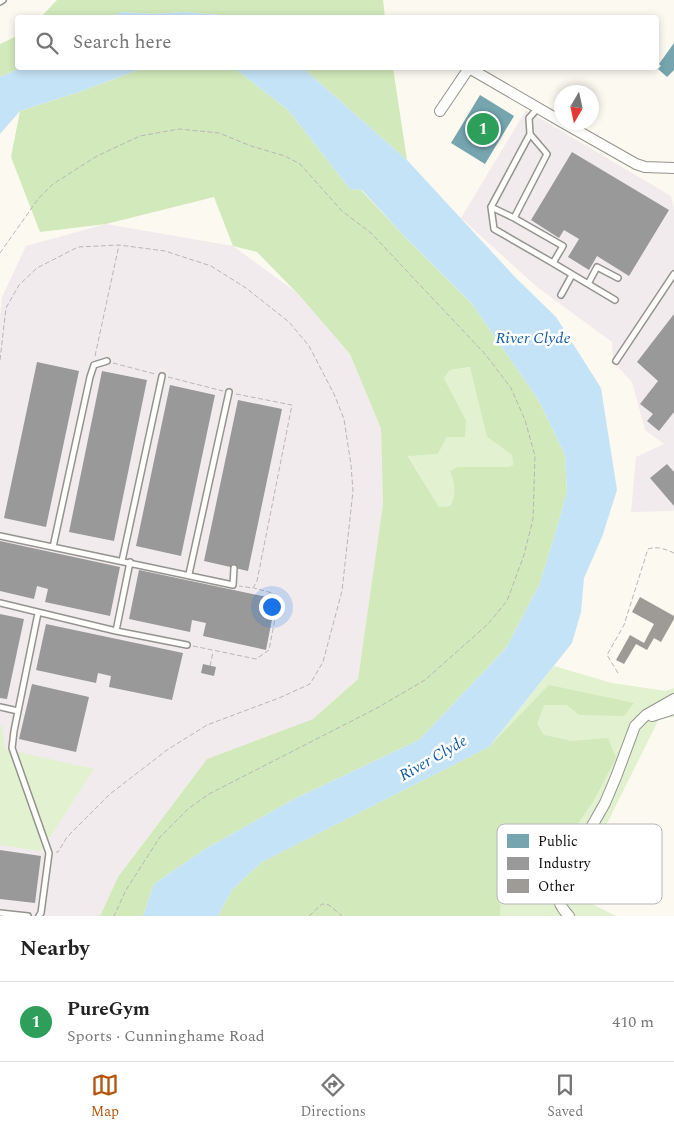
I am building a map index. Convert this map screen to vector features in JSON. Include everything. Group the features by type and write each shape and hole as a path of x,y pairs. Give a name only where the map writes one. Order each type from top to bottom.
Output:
{"street":[{"path":"440,111 468,70"},
{"path":"472,70 554,117"},
{"path":"576,130 636,164 652,168 674,168"},
{"path":"593,824 616,777 631,732 639,720 651,711 674,699"},
{"path":"639,720 674,709"},
{"path":"560,904 569,916"}],"lane":[{"path":"538,108 529,118 530,134 491,207 494,229 615,300"},
{"path":"514,218 547,154 530,134"},
{"path":"491,207 563,246 553,263"},
{"path":"588,284 597,267 618,278"},
{"path":"616,361 674,274"},
{"path":"561,295 572,275"},
{"path":"53,547 94,364 107,362"},
{"path":"122,561 162,376"},
{"path":"189,574 229,392"},
{"path":"0,536 189,574 233,585 234,568"},
{"path":"116,631 130,562"},
{"path":"0,604 116,631 187,645"},
{"path":"38,613 12,748 49,853 41,913 39,916"},
{"path":"0,707 18,711"},
{"path":"0,913 28,916"}],"path":[{"path":"0,253 38,199 53,184 97,156 140,136 179,129 219,133 251,146 284,156 300,164 342,211 371,233 486,354 511,388 525,420 535,456 533,519 524,555 507,601 488,624 425,680 377,708 209,794 188,809 160,837 126,890 114,916"},
{"path":"94,364 96,346 119,245"},
{"path":"107,362 229,392 292,405 257,581 253,588"},
{"path":"618,673 607,655 624,625 648,550 654,547 674,553"},
{"path":"187,645 256,659 269,650 279,598 272,593 233,585"},
{"path":"210,666 213,650"},
{"path":"309,916 322,904 329,905 342,916"}],"shaded area":[{"path":"526,110 554,127 554,130 560,130 671,196 674,210 674,511 631,512 636,457 664,444 645,430 632,382 613,362 612,342 537,287 461,218"},
{"path":"106,224 233,246 300,295 350,354 381,429 383,504 358,679 313,719 207,759 118,877 100,916 0,916 0,316 2,297 26,246"}],"green space":[{"path":"57,0 383,0 385,15 221,15 184,12 153,14 121,12 116,15 43,15"},
{"path":"15,37 16,70 0,77 0,44"},
{"path":"138,70 237,70 288,110 350,189 361,190 472,304 539,401 565,455 567,492 540,583 506,648 419,740 296,798 205,849 154,884 143,916 100,916 118,877 207,759 313,719 358,679 383,504 381,429 350,354 300,296 257,252 233,246 214,197 106,224 40,232 11,157 20,111 82,91","holes":["470,367 487,437 512,455 513,465 509,467 457,467 450,471 453,480 454,497 450,506 439,507 408,456 438,454 447,437 465,437 466,420 444,378 450,370"]},
{"path":"305,70 393,70 407,160"},
{"path":"471,367 487,437 512,455 513,466 457,467 450,471 454,489 452,502 450,506 439,507 408,455 438,454 447,437 466,420 444,378 450,370"},
{"path":"554,666 612,683 666,691 674,688 674,717 659,719 607,824 497,824 497,904 592,904 616,916 218,916 262,862 489,747"},
{"path":"549,685 634,703 624,716 579,715 567,705 544,705 537,724 544,735 572,741 608,738 616,758 594,800 578,824 497,824 497,904 500,904 500,916 218,916 232,890 262,862 489,747"},
{"path":"0,726 2,726 5,749 94,769 41,851 0,845"}],"water":[{"path":"121,12 153,14 184,12 221,15 115,15"},
{"path":"16,70 138,70 82,91 20,111 0,134 0,77"},
{"name":"River Clyde","path":"237,70 305,70 407,160 515,277 556,317 601,388 617,490 602,537 584,578 581,612 572,643 489,747 262,862 232,890 218,916 143,916 154,884 205,849 296,798 419,740 506,648 540,583 567,492 565,455 539,401 472,304 404,236 362,190 350,189 288,110"}],"building: Public":[{"path":"674,43 674,70 667,77 659,70 661,66 659,64"},
{"path":"480,95 514,116 485,164 451,143"}],"building: Industry":[{"path":"572,152 669,210 629,276 597,256 589,270 568,257 579,239 564,230 559,238 531,220"},
{"path":"674,314 674,412 659,431 647,421 653,414 640,404 658,381 637,362"},
{"path":"37,362 79,371 46,527 4,518"},
{"path":"102,371 147,380 114,541 69,532"},
{"path":"170,385 215,395 181,556 136,546"},
{"path":"238,400 282,409 248,571 204,561"},
{"path":"667,464 674,472 674,506 650,478"},
{"path":"0,541 120,567 110,616 45,602 48,589 37,586 34,599 0,591"},
{"path":"139,570 276,599 266,650 203,636 206,623 192,620 190,632 129,619"},
{"path":"0,614 24,619 7,699 0,698"},
{"path":"46,624 183,653 172,700 109,687 111,676 98,673 96,683 36,670"},
{"path":"203,664 216,667 214,676 201,673"},
{"path":"32,684 89,697 76,752 19,739"},
{"path":"0,850 41,856 35,903 0,899"}],"building: Other":[{"path":"640,597 674,616 674,619 661,642 654,638 647,650 636,644 624,664 616,660 630,635 644,643 654,624 632,612"}],"place":[{"name":"PureGym","path":"483,129"}]}
